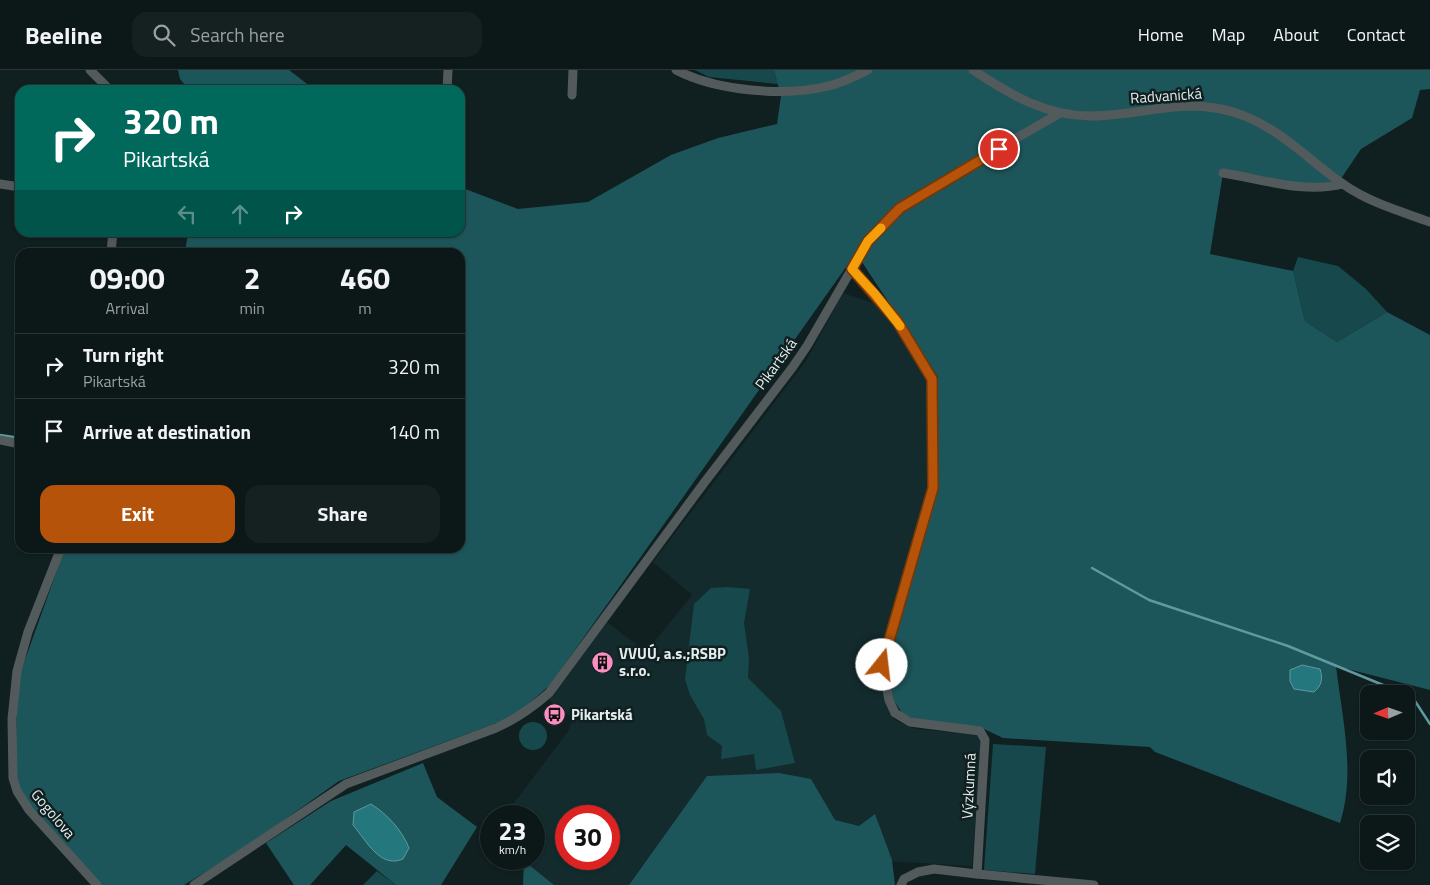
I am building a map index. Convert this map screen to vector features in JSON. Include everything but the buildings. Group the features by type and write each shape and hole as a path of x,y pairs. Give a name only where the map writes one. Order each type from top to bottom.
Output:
{"street":[{"path":"90,70 105,85"},
{"path":"447,85 448,70"},
{"path":"572,95 573,70"},
{"path":"676,70 707,82 778,91 808,90 830,86 868,70"},
{"name":"Radvanická","path":"972,70 1014,96 1060,113 1092,116 1184,105 1226,110 1268,127 1343,184 1378,204 1430,222"},
{"name":"Pikartská","path":"194,885 346,784 496,728 515,719 549,693 698,490 792,368 807,346 868,241 900,208 956,173 1060,113"},
{"path":"1223,173 1309,188 1324,188 1343,184"},
{"path":"0,184 15,186"},
{"name":"Výzkumná","path":"852,269 897,321 932,379 933,488 882,665 889,700 898,716 910,722 980,731 985,740 977,874"},
{"path":"0,440 15,443"},
{"name":"Gogolova","path":"59,553 28,632 17,671 12,719 13,778 17,791 29,810 97,885"},
{"path":"901,885 904,879 925,870 1094,885"}],"shaded area":[{"path":"178,70 289,70 308,85 185,85 180,79"},
{"path":"695,70 774,70 778,84 709,77"},
{"path":"774,70 1430,70 1430,89 1420,90 1412,118 1361,149 1334,189 1223,173 1210,254 1293,271 1305,321 1337,342 1387,312 1430,335 1430,690 1336,666 1347,765 1345,804 1340,823 1155,752 1150,747 1003,738 980,727 914,719 902,713 893,699 886,666 937,491 938,377 856,253 550,685 525,707 505,720 339,781 243,849 184,885 101,885 31,807 20,792 16,772 17,682 63,553 465,553 465,248 186,248 187,237 465,237 465,189 518,209 588,202 671,155 718,138 777,124 781,96"},
{"path":"1298,257 1338,266 1366,289 1387,312 1337,342 1305,321 1293,271"},
{"path":"843,293 885,309 926,378 929,387 928,486 879,665 886,704 895,720 915,729 977,734 981,741 972,866 816,857 693,885 553,885 534,870 545,870 545,805 512,805 569,730 572,717 549,700 607,622 641,648 650,647 692,595 653,562 806,361"},
{"path":"711,588 750,589 744,623 749,658 748,678 781,711 795,763 756,770 754,754 721,759 722,746 707,735 704,719 690,695 685,679 694,604"},
{"path":"1302,665 1320,669 1321,682 1314,692 1294,689 1290,681 1290,670"},
{"path":"533,722 543,726 547,736 543,746 533,750 523,746 519,736 523,726"},
{"path":"993,744 1046,747 1035,874 984,870"},
{"path":"423,763 437,797 477,827 441,885 396,885 346,845 310,885 294,885 266,843 331,801"},
{"path":"779,773 811,779 835,820 859,826 875,814 892,860 895,885 629,885 707,776"},
{"path":"371,804 388,818 402,835 409,848 403,859 395,861 380,857 353,825 354,812"},
{"path":"524,870 535,870 554,885 523,885"},
{"path":"377,871 396,885 363,885"}],"waterway":[{"path":"0,435 15,437"},
{"path":"1092,568 1149,600 1288,646 1383,685"},
{"path":"1415,701 1430,724"}],"slow traffic":[{"path":"881,228 868,241 852,269 900,326"}],"place":[{"name":"VVUÚ, a.s.;RSBP s.r.o.","path":"603,663"},
{"name":"Pikartská","path":"555,715"}],"route":[{"path":"882,665 933,488 932,379 897,321 852,269 868,241 900,208 999,149"}]}
